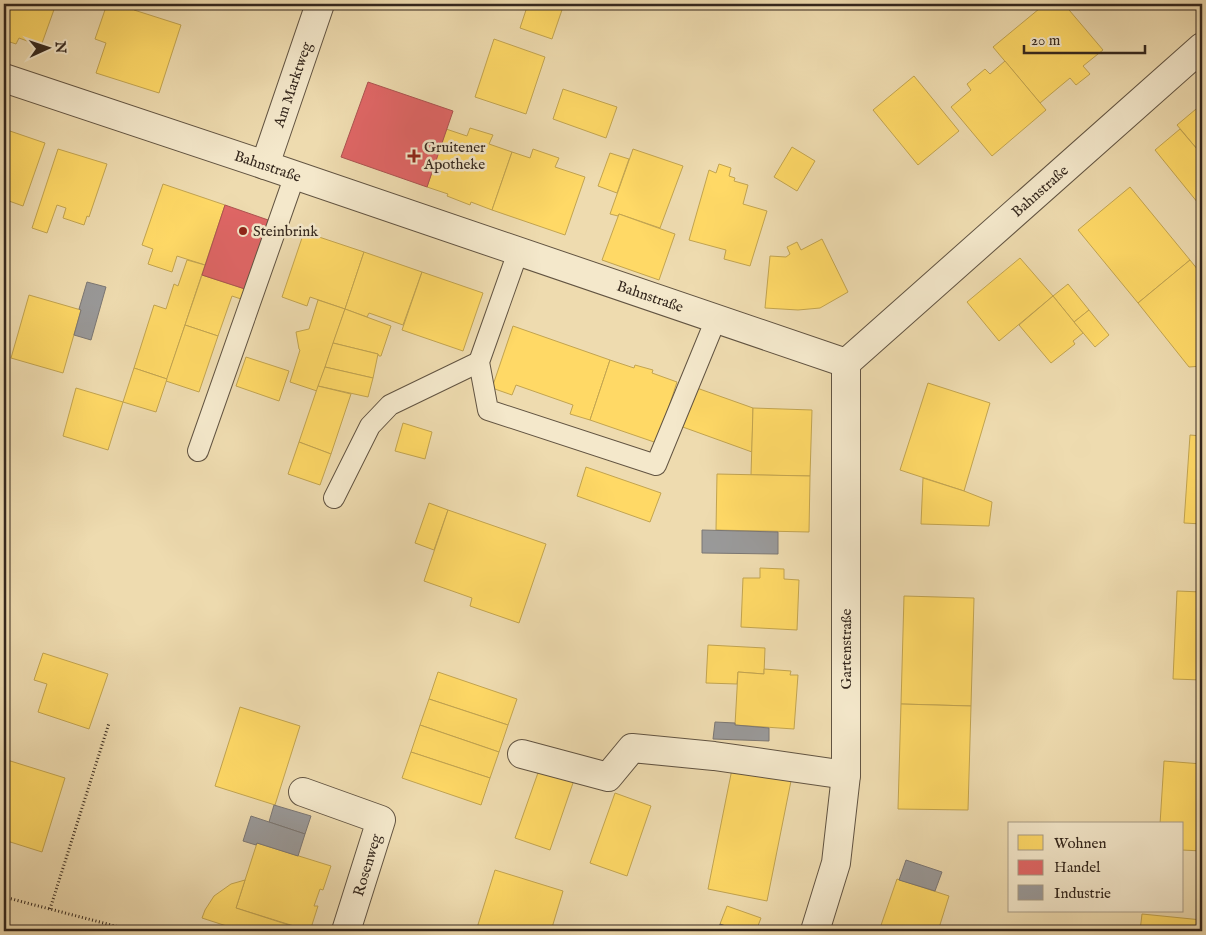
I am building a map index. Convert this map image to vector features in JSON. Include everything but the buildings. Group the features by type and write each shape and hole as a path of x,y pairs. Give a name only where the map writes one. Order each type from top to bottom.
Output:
{"street":[{"name":"Am Marktweg","path":"265,165 320,4"},
{"name":"Bahnstraße","path":"4,78 265,165 846,364 1202,47"},
{"name":"Gartenstraße","path":"815,931 836,863 846,775 846,364"},
{"path":"522,754 608,777 632,748 714,756 846,775"},
{"name":"Rosenweg","path":"303,792 380,820 346,931"}],"lane":[{"path":"198,451 295,176"},
{"path":"518,252 479,362 488,410 656,465 716,319"},
{"path":"334,498 370,426 390,405 479,362"}],"path":[{"path":"50,909 109,723"},
{"path":"4,897 134,931"}],"place":[{"name":"Gruitener Apotheke","path":"414,156"},
{"name":"Steinbrink","path":"243,231"}]}
